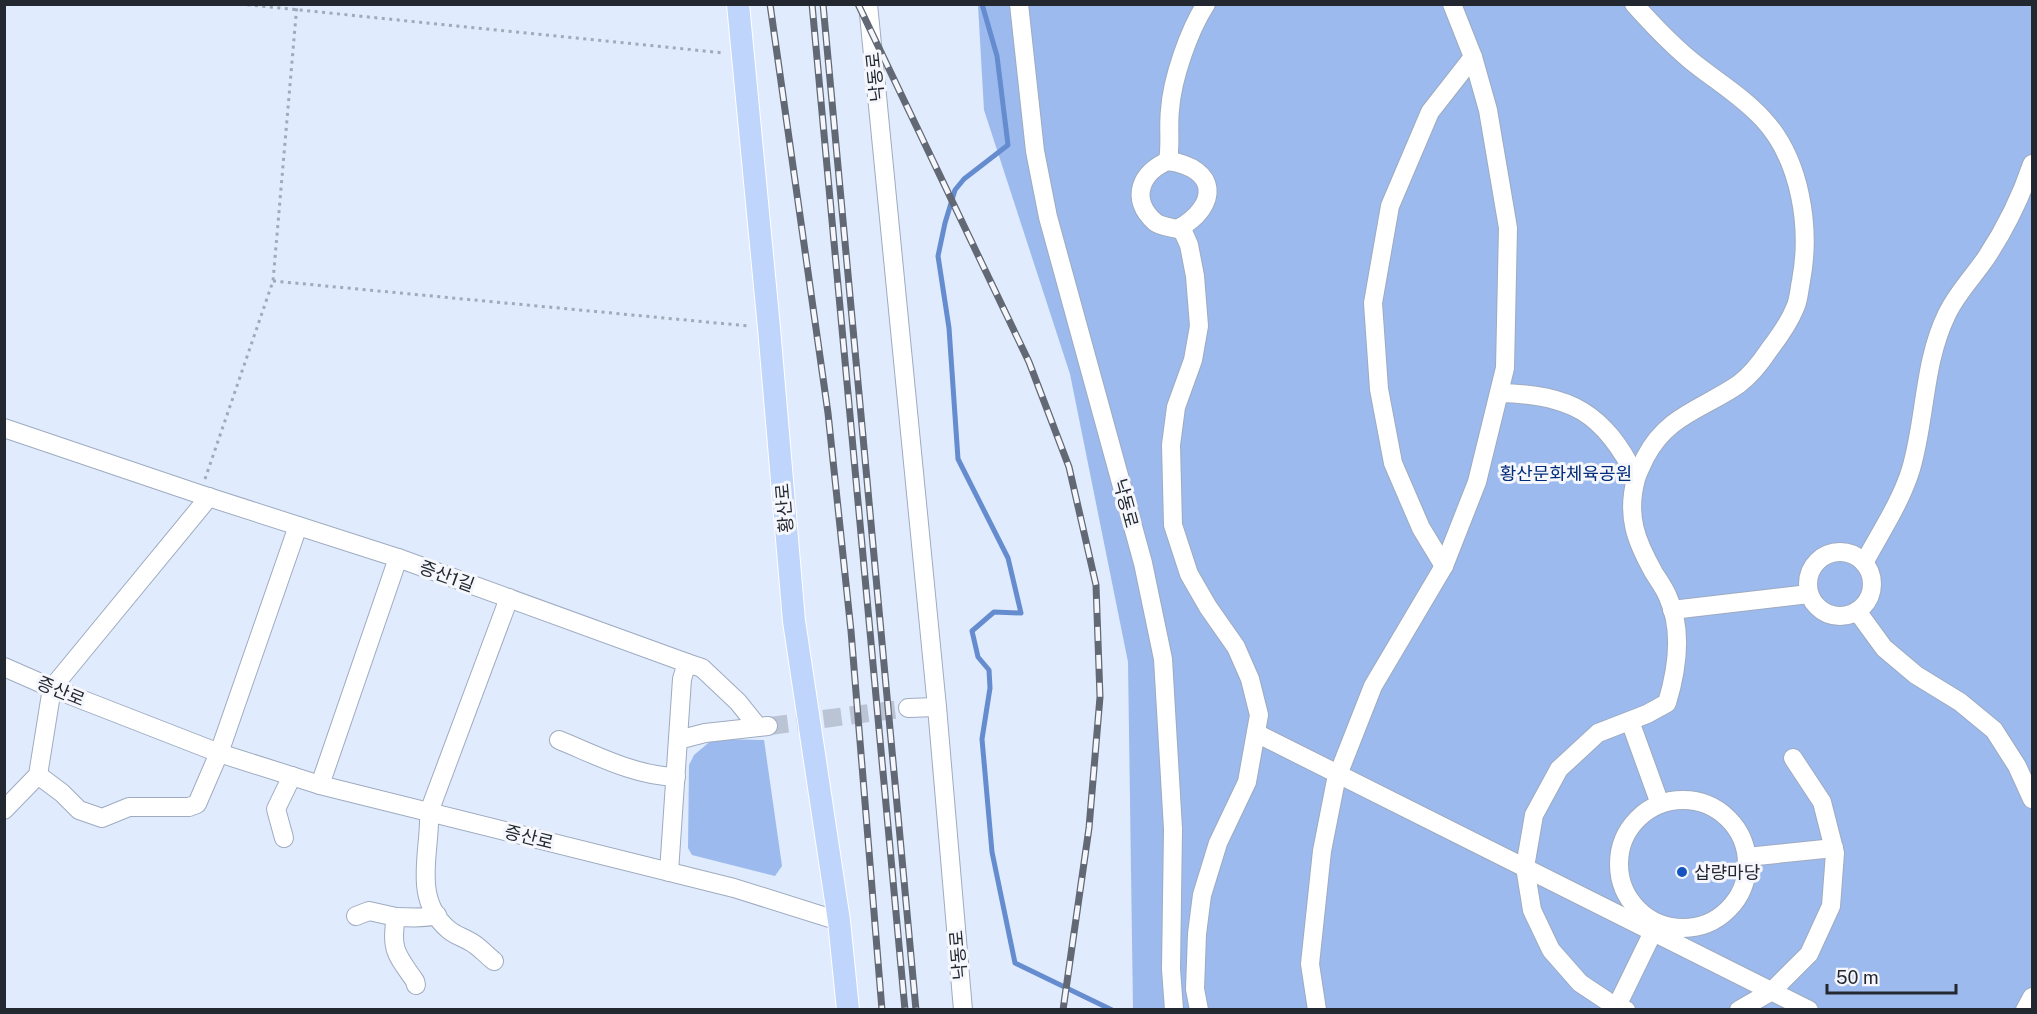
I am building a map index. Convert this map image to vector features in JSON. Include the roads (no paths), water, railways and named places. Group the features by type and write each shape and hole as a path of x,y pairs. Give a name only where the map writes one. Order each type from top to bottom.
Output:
{"main road":[{"name":"황산로","path":"738,4 794,621 839,921 848,1010"}],"street":[{"name":"낙동로","path":"868,4 937,707 963,1010"},
{"name":"낙동로","path":"1019,4 1035,151 1048,217 1143,564 1163,658 1173,828 1171,969 1174,1010"},
{"path":"1168,161 1170,108 1180,63 1206,4"},
{"path":"1634,4 1689,59 1742,99 1764,120 1780,145 1794,176 1803,207 1806,242 1796,306 1782,332 1764,357 1745,380 1722,396 1668,426 1649,450 1636,477 1631,500 1632,523 1640,547 1669,597 1676,626 1675,676 1667,703 1598,734 1559,768 1534,815 1525,867 1532,910 1551,950 1580,983 1619,1009 1653,932"},
{"path":"1317,1010 1310,964 1322,850 1339,775 1372,686 1444,566 1477,482 1505,368 1508,228 1488,110 1455,6"},
{"path":"1444,566 1421,528 1393,463 1379,389 1373,303 1390,206 1430,112 1473,57"},
{"path":"1168,161 1181,163 1196,170 1207,185 1208,201 1199,214 1178,229 1156,223 1144,208 1141,195 1141,185 1149,173 1156,166 1168,161"},
{"path":"1864,563 1910,471 1924,409 1926,376 1946,315 2002,232 2032,164"},
{"path":"1181,227 1189,245 1195,276 1199,326 1193,360 1176,407 1171,445 1173,525 1189,574 1208,607 1236,647 1250,680 1259,715 1247,782 1218,843 1202,895 1197,934 1195,989 1199,1010"},
{"path":"1499,393 1529,394 1553,399 1597,421 1612,436 1636,477"},
{"name":"증산1길","path":"4,428 204,496 398,558 702,668 764,727 705,733 678,740"},
{"path":"4,810 38,775 52,688 204,496"},
{"path":"38,775 62,793 79,810 102,818 129,807 189,807 196,804 219,753 298,526"},
{"path":"1836,552 1846,553 1864,563 1870,573 1872,583 1865,604 1857,611 1836,616 1817,607 1809,594 1808,578 1811,569 1818,561 1836,552"},
{"path":"320,785 398,558"},
{"path":"1672,610 1809,594"},
{"path":"494,961 471,941 448,929 428,898 424,881 430,830 429,812 509,598"},
{"path":"1857,611 1884,648 1916,675 1960,702 1994,730 2017,766 2032,800"},
{"path":"669,872 682,679 687,663"},
{"name":"증산로","path":"4,667 219,753 320,785 734,888 839,921"},
{"path":"908,708 937,707"},
{"path":"1630,721 1660,804"},
{"path":"1256,733 1809,1010"},
{"path":"559,740 644,773 660,777 676,777"},
{"path":"1739,1010 1772,991 1809,954 1831,906 1835,853 1822,802 1792,758"},
{"path":"284,838 276,809 292,776"},
{"path":"1687,800 1708,805 1726,817 1739,835 1747,857 1745,877 1738,897 1724,914 1705,924 1684,928 1663,925 1645,916 1630,901 1621,882 1618,862 1622,842 1632,824 1648,810 1660,804 1687,800"},
{"path":"1747,857 1834,849"},
{"path":"356,916 369,911 396,917 426,918 437,915"},
{"path":"396,917 393,941 396,953 416,985"},
{"path":"2025,1010 2032,998"}],"waterway":[{"path":"982,4 997,56 1008,145 964,179 955,190 938,256 949,328 958,459 1008,558 1021,613 994,612 972,631 978,657 989,670 990,688 982,739 992,852 1015,963 1112,1010"}],"tunnel":[{"path":"770,726 908,708"}],"railway":[{"path":"770,4 828,413 851,631 882,1010"},
{"path":"812,4 905,1010"},
{"path":"823,4 916,1010"},
{"path":"858,4 1029,362 1069,467 1096,585 1100,697 1089,828 1063,1010"}],"place":[{"name":"삽량마당","path":"1682,872"}],"park label":[{"name":"황산문화체육공원","path":"1566,473"}]}
